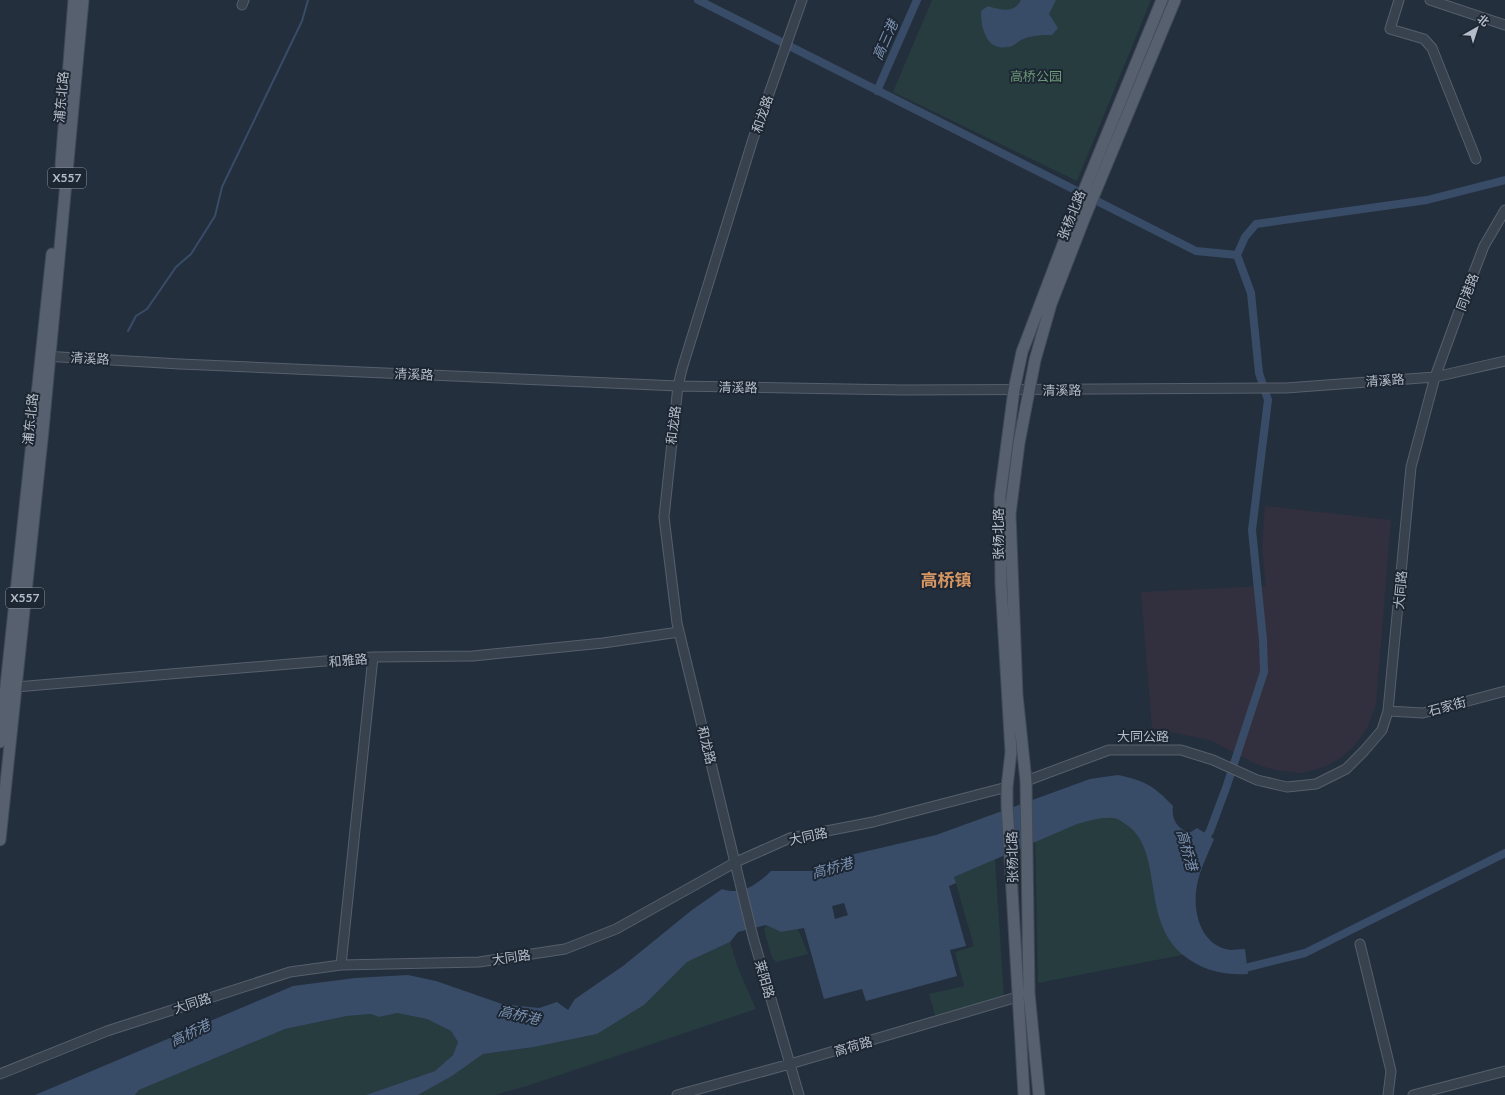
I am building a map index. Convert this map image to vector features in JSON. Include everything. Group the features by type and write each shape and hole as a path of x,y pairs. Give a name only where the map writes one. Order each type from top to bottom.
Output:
{"main road":[{"name":"浦东北路","path":"0,840 16,687 74,0"},
{"name":"浦东北路","path":"0,742 45,356 83,0"},
{"name":"张杨北路","path":"1024,1095 1009,859 1007,787 1011,752 1001,584 1000,496 1014,390 1022,352 1080,199 1162,0"},
{"name":"张杨北路","path":"1039,1095 1029,992 1026,781 1017,695 1010,514 1019,443 1035,360 1052,304 1090,205 1175,0"},
{"name":"大同公路","path":"1007,787 1026,781"}],"street":[{"name":"和龙路","path":"736,862 679,632 664,517 678,386 751,146 802,0"},
{"path":"1399,0 1390,29 1424,39 1432,48 1476,159"},
{"path":"1430,0 1505,24"},
{"name":"同港路","path":"1435,377 1484,246 1505,210"},
{"name":"清溪路","path":"45,356 180,364 678,386 1014,390 1286,388 1435,377"},
{"path":"1435,377 1505,361"},
{"name":"大同路","path":"1257,780 1287,787 1316,784 1346,769 1382,730 1388,711 1411,467 1435,377"},
{"name":"和雅路","path":"16,687 373,657 473,656 610,642 679,632"},
{"path":"341,966 373,657"},
{"name":"石家街","path":"1388,711 1423,713 1505,691"},
{"name":"大同公路","path":"1026,781 1109,750 1181,750 1213,760 1257,780"},
{"name":"大同路","path":"0,1074 107,1031 290,972 341,966 479,962 565,950 616,930 736,862 790,838 873,822 1007,787"},
{"name":"莱阳路","path":"736,862 753,937 799,1095"},
{"path":"1360,944 1391,1071 1388,1095"},
{"name":"高荷路","path":"677,1095 1017,998 1029,992"},
{"path":"1413,1095 1505,1071"}],"shaded area":[{"path":"1265,506 1391,520 1376,704 1367,728 1355,745 1342,757 1324,767 1302,773 1275,770 1254,763 1210,740 1152,728 1141,592 1266,586 1262,549"}],"green space":[{"name":"高桥公园","path":"932,0 1151,0 1077,181 893,92"},
{"path":"1081,805 1148,830 1187,954 1038,983 1035,827"},
{"path":"995,859 1004,998 936,1018 929,994 964,986 955,952 974,946 954,877"},
{"path":"766,925 781,932 798,929 808,954 776,962 772,958 764,930"},
{"path":"730,942 738,968 756,1009 527,1086 495,1095 418,1095 452,1076 483,1054 534,1047 597,1034 644,1005 687,962"},
{"path":"397,1013 427,1019 451,1031 458,1042 453,1055 435,1071 366,1095 135,1095 139,1090 285,1029 347,1016 371,1014 379,1017"}],"water":[{"path":"1021,0 1056,0 1049,14 1058,28 1052,35 1029,37 1010,47 994,45 986,37 982,24 981,11 988,6 1002,10 1011,9"},
{"path":"1118,775 1142,782 1160,793 1173,806 1174,819 1182,829 1191,832 1197,828 1214,839 1198,879 1196,895 1197,916 1205,934 1211,941 1220,947 1230,950 1245,949 1248,974 1233,974 1211,970 1190,960 1173,945 1163,928 1157,908 1145,851 1137,835 1119,820 1114,818 1104,818 1077,824 954,877 956,883 949,886 966,946 950,950 957,976 866,1001 862,989 824,999 804,928 781,932 766,925 738,932 730,942 687,962 644,1005 597,1034 534,1047 483,1054 452,1076 418,1095 366,1095 435,1071 453,1055 458,1042 451,1031 427,1019 397,1013 379,1017 371,1014 347,1016 285,1029 139,1090 135,1095 35,1095 293,986 355,978 408,975 436,981 502,1004 539,1008 557,1002 568,1010 575,999 623,966 692,910 722,889 736,891 749,888 771,871 828,871 829,860 936,835 1090,779","holes":["844,903 848,915 835,919 832,906"]}],"waterway":[{"path":"128,331 136,316 147,309 176,267 191,254 215,216 222,187 302,21 308,0"},
{"path":"698,0 1196,251 1237,255"},
{"name":"高三港","path":"877,91 917,0"},
{"path":"1202,843 1210,831 1226,788 1264,672 1263,640 1252,530 1268,400 1259,373 1251,293 1237,255 1245,237 1256,224 1427,200 1505,180"},
{"name":"高桥港","path":"1237,970 1305,953 1505,853"}],"district":[{"name":"高桥镇","path":"946,580"}]}
